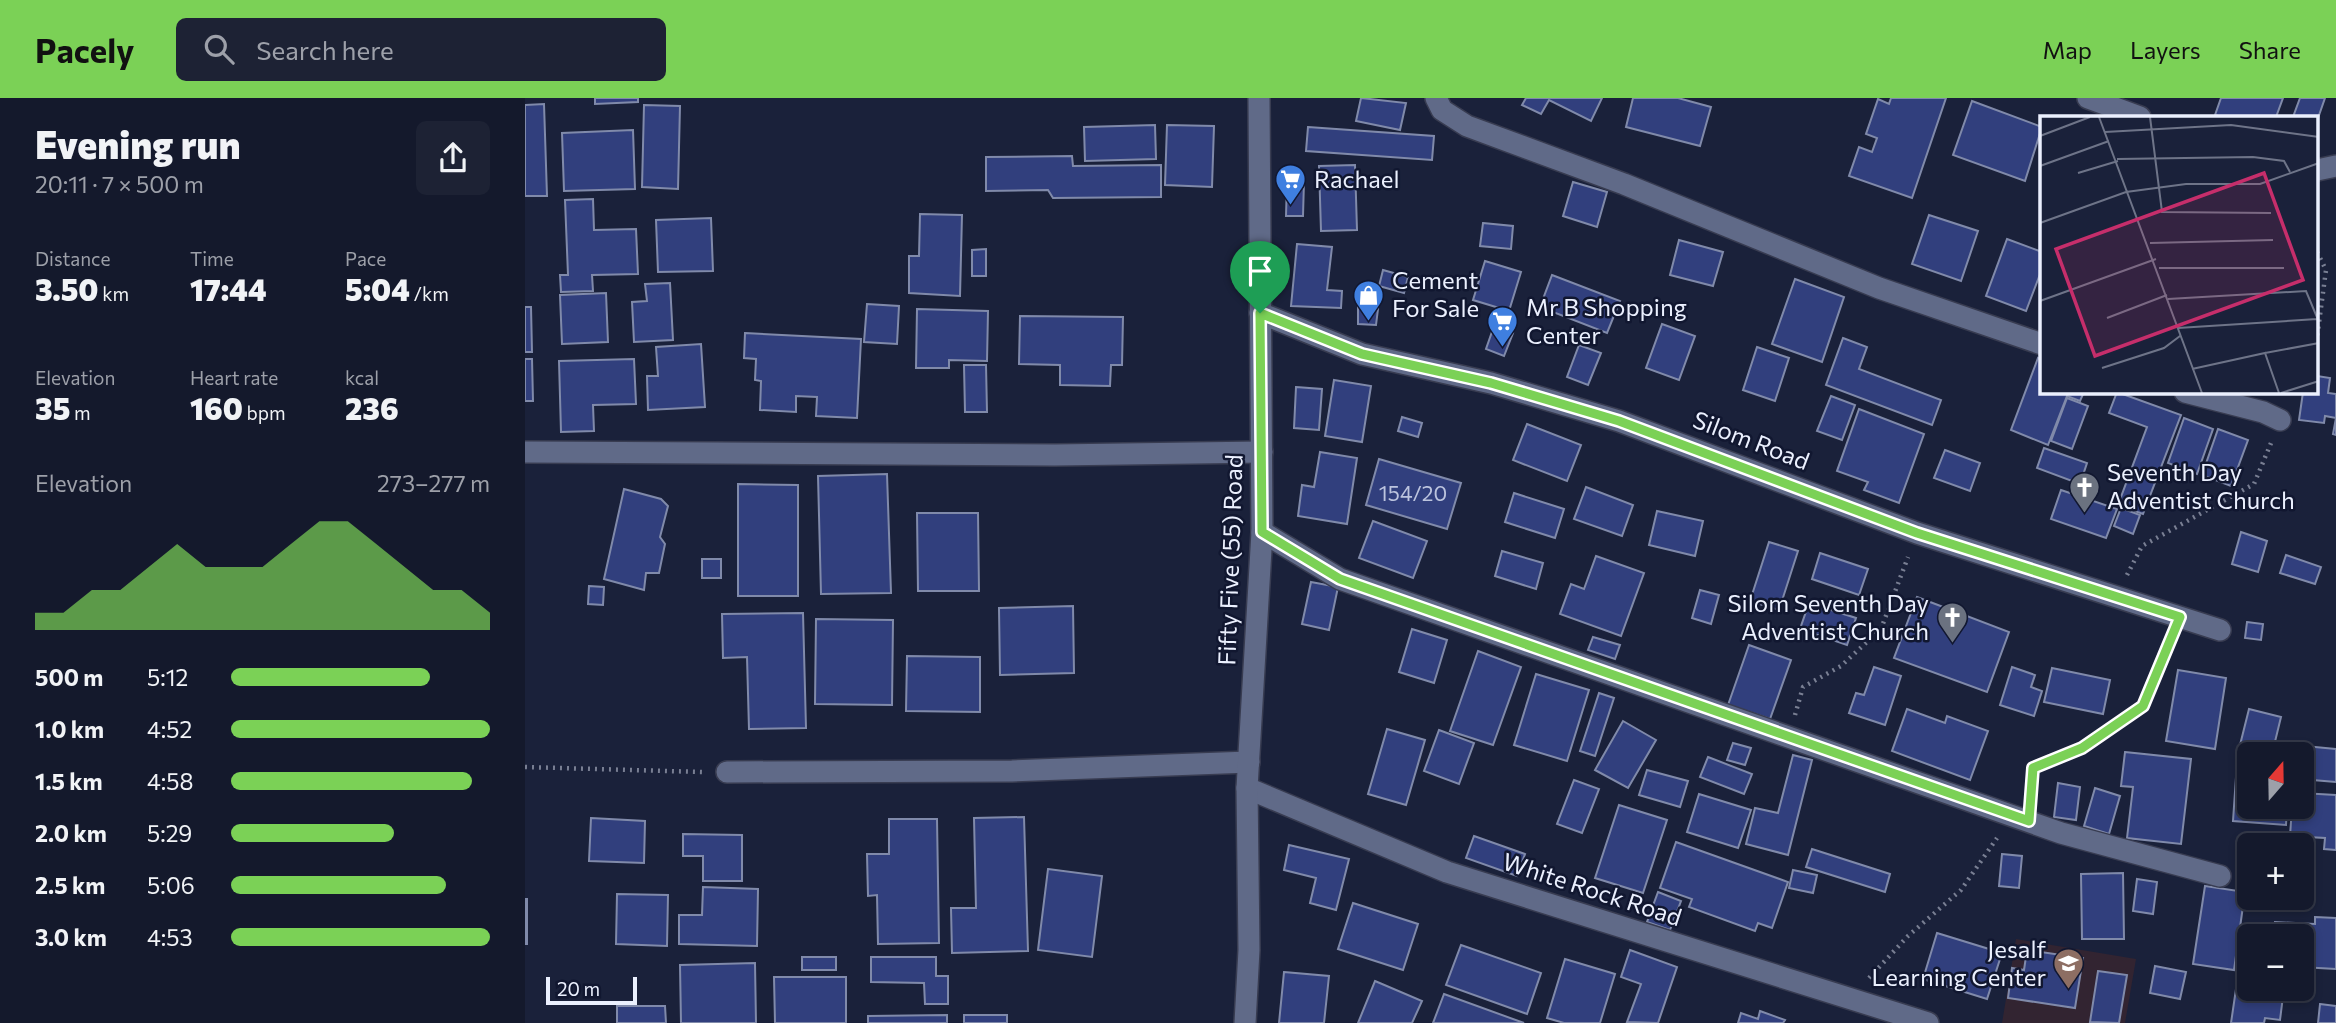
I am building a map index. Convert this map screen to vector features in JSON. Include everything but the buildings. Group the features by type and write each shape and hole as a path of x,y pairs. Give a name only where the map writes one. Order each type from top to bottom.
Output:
{"street":[{"name":"Fifty Five (55) Road","path":"1245,1023 1249,950 1247,788 1262,532 1259,98"},
{"path":"1436,98 1442,110 1468,126 1624,184 1879,288 2040,343"},
{"path":"2088,98 2137,116"},
{"name":"Silom Road","path":"1260,313 1362,354 1491,383 1619,421 1917,533 2220,630"},
{"path":"2193,394 2263,411 2280,420"},
{"path":"525,453 1055,455 1262,452"},
{"path":"1262,532 1340,579 2021,818 2143,857 2220,876"},
{"path":"727,772 1012,771 1249,762"},
{"name":"White Rock Road","path":"1247,788 1447,872 1928,1023"}],"path":[{"path":"2319,256 2326,270 2319,323"},
{"path":"2115,597 2142,546 2254,484 2280,420"},
{"path":"1789,737 1803,687 1841,666 1881,629 1917,533"},
{"path":"1849,999 1908,936 1961,890 2021,818 2033,768 2082,748 2143,706 2180,617"},
{"path":"525,767 727,772"}],"shaded area":[{"name":"Jesalf Learning Center","path":"2016,939 2136,959 2125,1023 2002,1023"}],"place":[{"name":"Rachael","path":"1291,207"},
{"name":"Cement For Sale","path":"1369,322"},
{"name":"Mr B Shopping Center","path":"1503,349"},
{"name":"Seventh Day Adventist Church","path":"2084,514"},
{"name":"Silom Seventh Day Adventist Church","path":"1952,645"},
{"name":"Jesalf Learning Center","path":"2069,991"}],"route":[{"path":"1260,313 1362,354 1426,366 1619,421 1917,533 2180,617 2143,706 2082,748 2033,768 2029,821 1340,579 1262,532 1260,313"}]}
